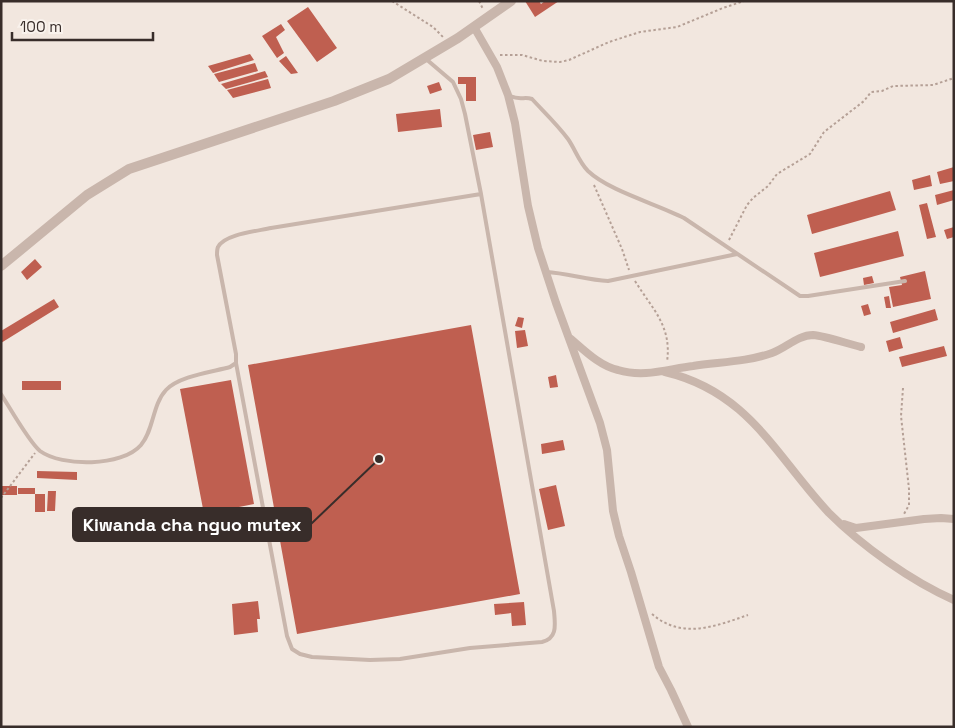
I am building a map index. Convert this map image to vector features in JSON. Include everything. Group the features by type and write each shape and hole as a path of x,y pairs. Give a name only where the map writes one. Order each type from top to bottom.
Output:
{"street":[{"path":"1,266 87,195 129,169 334,101 389,79 449,43 511,1"},
{"path":"474,27 497,67 508,95 515,123 528,206 546,272 600,423 607,450 613,511 618,536 641,604 658,667 688,727"},
{"path":"570,338 603,364 617,370 632,373 665,372 693,366 745,360 772,352 800,338 814,336 862,348"},
{"path":"665,372 684,377 718,394 749,417 805,486 858,539 920,583 954,600"},
{"path":"838,521 856,528 942,518 954,520"}],"lane":[{"path":"424,58 453,82 458,91 465,114 481,194 554,611 555,631 549,640 470,648 400,659 312,657 300,654 292,649 288,636 236,363 236,354 217,255 218,246 224,240 238,235 271,228 481,194"},
{"path":"508,95 520,100 532,99 569,140 589,172 612,186 684,218 800,296 905,281"},
{"path":"546,272 608,281 737,254"},
{"path":"1,394 38,449 52,458 107,462 128,456 141,445 151,426 157,404 165,390 176,382 230,367 236,363"}],"path":[{"path":"392,1 433,27 449,43"},
{"path":"490,54 522,55 543,61 560,62 569,60 609,42 640,32 677,27 711,12 744,1"},
{"path":"726,247 747,205 753,198 777,174 810,154 824,132 864,101 871,92 882,91 894,86 933,85 954,78"},
{"path":"589,172 632,276 665,329 668,340 665,372"},
{"path":"898,522 909,505 909,483 901,416 903,388"},
{"path":"1,498 38,449"},
{"path":"641,604 657,618 688,629 711,628 748,615"}],"building":[{"path":"525,1 539,1 541,4 545,1 559,1 535,17"},
{"path":"308,7 337,48 317,62 287,21"},
{"path":"281,24 285,30 276,37 284,53 277,58 262,36"},
{"path":"250,54 254,60 213,73 208,66"},
{"path":"286,56 298,73 291,74 279,61"},
{"path":"255,63 258,71 219,82 214,74"},
{"path":"265,71 268,77 226,89 221,84"},
{"path":"458,77 476,77 476,101 466,101 466,84 458,84"},
{"path":"268,79 271,88 233,98 227,90"},
{"path":"439,82 442,90 430,94 427,86"},
{"path":"440,109 442,127 398,132 396,114"},
{"path":"490,132 493,147 476,150 473,135"},
{"path":"954,167 954,181 940,184 937,172"},
{"path":"930,175 932,186 914,190 912,180"},
{"path":"954,190 954,200 937,205 935,195"},
{"path":"890,191 896,210 812,234 807,215"},
{"path":"927,203 936,237 927,239 919,205"},
{"path":"954,227 954,237 947,239 944,230"},
{"path":"898,231 904,256 820,277 814,253"},
{"path":"35,259 42,267 27,280 21,272"},
{"path":"925,271 931,299 893,307 889,287 902,285 900,277"},
{"path":"872,276 874,283 864,285 863,278"},
{"path":"889,296 891,308 886,308 884,297"},
{"path":"54,299 59,307 1,343 1,331"},
{"path":"868,304 871,314 864,316 861,306"},
{"path":"935,309 938,320 893,333 890,322"},
{"path":"518,317 524,318 522,328 515,326"},
{"path":"471,325 520,594 297,634 248,365"},
{"path":"525,330 528,346 517,348 515,331"},
{"path":"900,337 903,348 889,352 886,341"},
{"path":"944,346 947,356 902,367 899,357"},
{"path":"556,375 558,387 550,388 548,377"},
{"path":"231,380 254,504 204,514 180,389"},
{"path":"22,381 61,381 61,390 22,390"},
{"path":"563,440 565,450 542,454 541,444"},
{"path":"37,471 77,472 77,480 37,478"},
{"path":"556,485 565,526 548,530 539,489"},
{"path":"1,486 17,486 17,495 1,495"},
{"path":"18,488 35,488 35,494 18,494"},
{"path":"48,491 56,491 55,511 47,511"},
{"path":"35,494 45,494 45,512 35,512"},
{"path":"258,601 260,619 257,619 258,632 234,635 232,604"},
{"path":"524,602 526,625 512,626 511,613 495,615 494,604"}],"place":[{"name":"Kiwanda cha nguo mutex","path":"379,459"}]}
